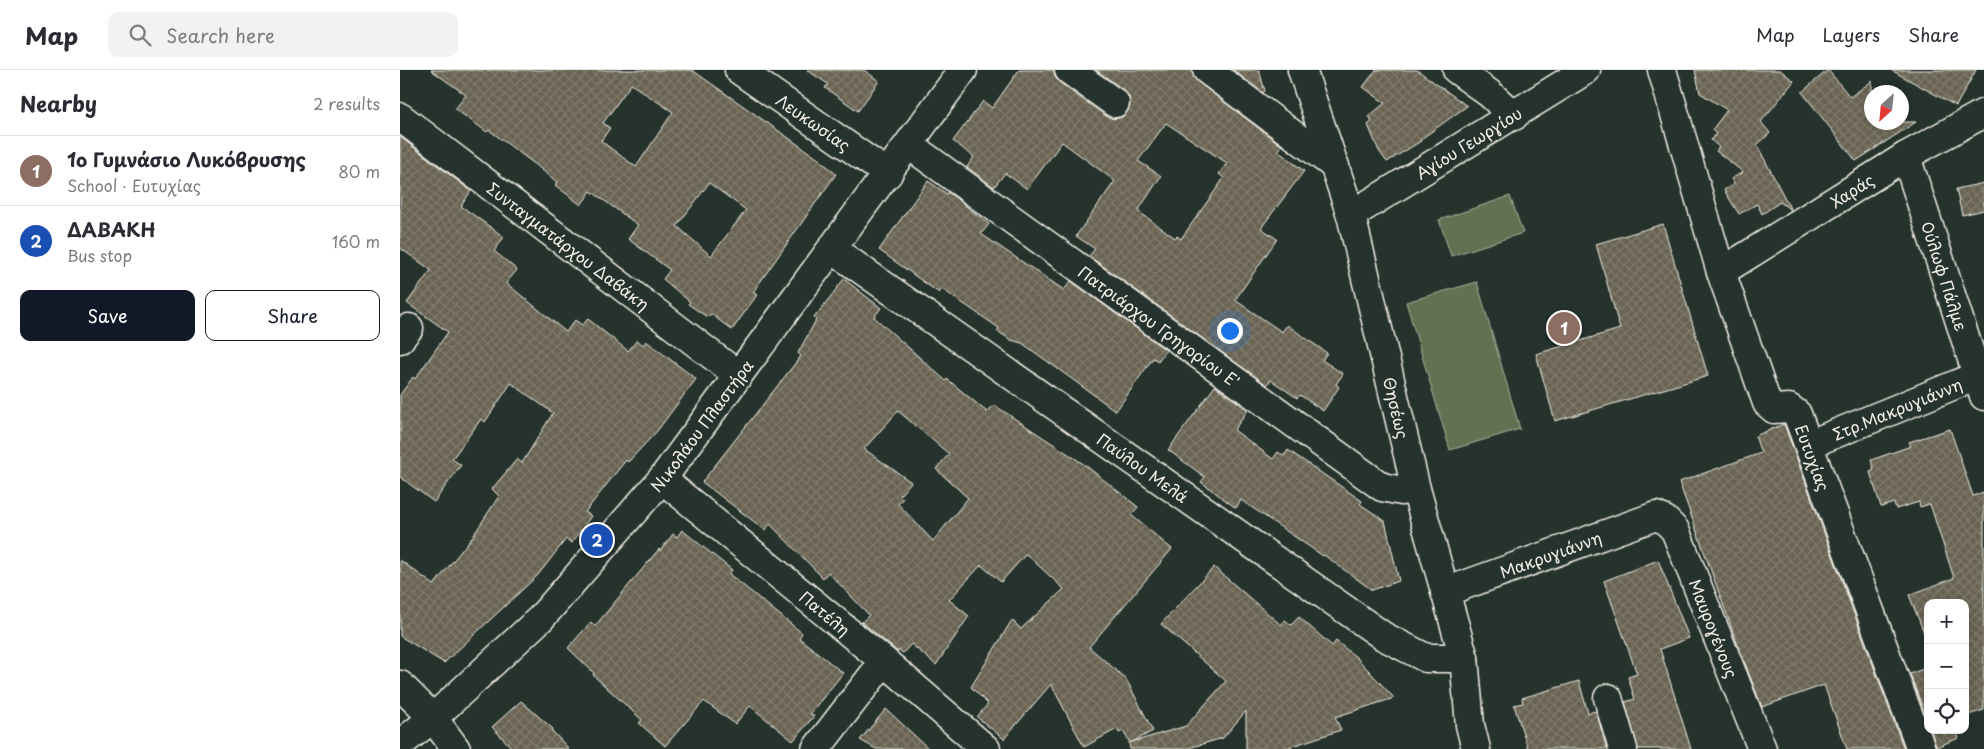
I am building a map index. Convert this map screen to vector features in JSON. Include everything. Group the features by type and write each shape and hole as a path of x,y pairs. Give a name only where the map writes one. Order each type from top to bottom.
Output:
{"street":[{"name":"Λευκωσίας","path":"739,70 888,174"},
{"name":"Νικολάου Πλαστήρα","path":"400,744 433,718 541,618 662,479 963,70"},
{"path":"1069,70 1115,103"},
{"path":"1207,70 1335,166"},
{"name":"Θησέως","path":"1302,70 1351,215 1416,489 1464,658 1470,725 1476,749"},
{"path":"1457,70 1490,94 1514,116"},
{"name":"Αγίου Γεωργίου","path":"1351,215 1586,70"},
{"name":"Ευτυχίας","path":"1662,70 1721,272 1767,403 1774,409 1794,411 1810,444 1921,749"},
{"name":"Χαράς","path":"1721,272 1906,156 1984,112"},
{"name":"Συνταγματάρχου Δαβάκη","path":"400,116 738,375"},
{"name":"Πατριάρχου Γρηγορίου Ε'","path":"909,145 1382,487 1402,491 1416,489"},
{"name":"Ούλωφ Πάλμε","path":"1906,156 1981,382"},
{"name":"Παύλου Μελά","path":"832,249 1384,636 1426,658 1464,658"},
{"name":"Στρ.Μακρυγιάννη","path":"1810,444 1981,382"},
{"name":"Πατέλη","path":"662,479 884,661 986,749"},
{"name":"Μακρυγιάννη","path":"1445,592 1656,516"},
{"name":"Μαυρογένους","path":"1656,516 1665,520 1675,530 1762,749"},
{"path":"816,749 884,661"},
{"path":"400,685 433,718 456,749"},
{"path":"1608,698 1623,749"}],"green space":[{"path":"1510,196 1523,233 1451,256 1439,220"},
{"path":"1477,282 1520,429 1450,450 1406,302"}],"building":[{"path":"431,70 692,70 820,160 836,174 753,292 757,295 732,330 711,314 707,317 688,304 690,302 663,279 670,270 628,239 638,225 591,191 581,205 555,185 557,182 536,165 489,130 487,132 455,109 466,95","holes":["631,84 673,112 636,167 601,141 610,128 603,123","709,183 746,210 711,256 677,226"]},
{"path":"807,70 864,70 879,81 858,111 825,88 828,84"},
{"path":"1019,70 1054,70 1055,77 1060,83 1106,116 1114,119 1122,117 1127,112 1130,105 1129,97 1124,90 1096,70 1192,70 1198,82 1282,146 1278,151 1304,171 1261,228 1277,239 1235,300 1282,332 1287,325 1327,353 1322,360 1343,374 1336,384 1339,387 1323,411 1300,395 1297,398 1271,380 1267,385 1089,256 1095,249 1076,236 1115,181 1062,142 1027,189 1005,173 994,187 967,167 974,157 953,141 983,101 992,108","holes":["1166,123 1227,163 1219,174 1224,178 1181,239 1177,236 1175,238 1138,211 1161,176 1138,161"]},
{"path":"1233,70 1259,70 1265,91 1263,93"},
{"path":"1376,70 1417,70 1467,106 1421,139 1421,141 1387,162 1379,151 1368,125 1372,121 1369,116 1385,103 1363,87"},
{"path":"1695,70 1780,70 1794,81 1761,122 1770,133 1757,145 1791,210 1780,202 1762,214 1757,204 1739,214 1724,190 1734,184 1731,179 1743,172 1716,151 1719,147 1711,140 1716,134 1712,130 1727,110 1700,93"},
{"path":"1828,70 1850,97 1864,87 1864,130 1904,130 1856,161 1802,92"},
{"path":"1891,70 1976,70 1956,106"},
{"path":"1909,122 1916,122 1909,127"},
{"path":"400,137 471,191 461,206 504,237 494,251 517,270 506,283 566,332 575,320 582,325 588,319 628,351 637,340 643,345 646,341 696,379 657,431 628,462 626,460 585,512 591,516 572,543 566,539 538,575 444,663 400,636 400,560 434,585 473,536 499,496 492,489 517,459 522,463 553,413 511,383 485,422 481,419 452,459 461,465 434,502 400,477 400,395 413,377 415,379 448,332 407,303 431,270 400,248"},
{"path":"928,181 947,194 948,192 989,224 981,234 1064,290 1071,281 1166,350 1158,361 1153,358 1116,411 1022,343 1011,340 997,331 999,328 942,289 939,293 879,250"},
{"path":"1984,183 1984,210 1962,215 1956,189"},
{"path":"1663,224 1708,376 1555,421 1536,354 1620,329 1596,244"},
{"path":"844,279 881,308 874,317 946,381 947,379 987,412 994,405 1085,465 1138,507 1131,515 1172,549 1089,647 1126,679 1153,731 1130,743 1123,731 1119,733 1117,729 1084,747 1051,684 1004,739 977,717 988,704 971,687 1012,620 1021,629 1064,589 1026,554 1001,582 981,565 949,600 969,616 936,665 911,644 903,653 899,650 898,652 862,622 869,615 828,572 823,578 770,524 765,530 702,482 801,356 798,353 816,320 814,318","holes":["898,411 949,454 936,469 968,498 933,541 898,504 903,498 900,495 911,482 864,449"]},
{"path":"1215,386 1248,410 1234,430 1273,459 1278,452 1284,456 1288,450 1362,501 1360,504 1385,521 1399,581 1372,590 1324,555 1241,500 1236,508 1201,482 1205,477 1168,450"},
{"path":"1784,424 1904,749 1847,749 1824,685 1762,707 1740,651 1679,482 1761,453 1755,436"},
{"path":"1950,429 1973,496 1984,492 1984,710 1969,715 1969,599 1924,599 1924,633 1909,595 1954,578 1930,504 1920,507 1919,502 1896,509 1894,503 1881,507 1870,472 1874,470 1871,460 1911,446 1909,442"},
{"path":"682,530 732,570 729,574 802,633 799,638 843,673 810,714 814,716 793,741 750,706 735,724 704,701 665,746 639,723 642,720 593,675 594,673 568,648 591,622 595,626 659,549 660,551 673,534 677,537"},
{"path":"1658,560 1689,638 1660,649 1691,749 1638,749 1625,702 1635,699 1628,677 1637,674 1604,581"},
{"path":"1214,567 1281,625 1285,620 1291,625 1299,617 1332,646 1336,641 1357,658 1394,698 1335,717 1341,730 1283,749 1246,749 1246,711 1223,738 1185,749 1130,749 1129,743 1186,726 1226,681 1161,624"},
{"path":"1924,669 1924,711 1910,674"},
{"path":"1579,681 1588,713 1596,711 1607,749 1528,749 1514,705 1523,703 1522,698"},
{"path":"521,701 553,729 552,731 569,749 513,749 492,727"},
{"path":"886,709 929,749 876,749 860,740"},
{"path":"1932,734 1958,734 1959,738 1936,747"}],"place":[{"name":"1ο Γυμνάσιο Λυκόβρυσης","path":"1564,328"},
{"name":"ΔΑΒΑΚΗ","path":"597,540"}]}
